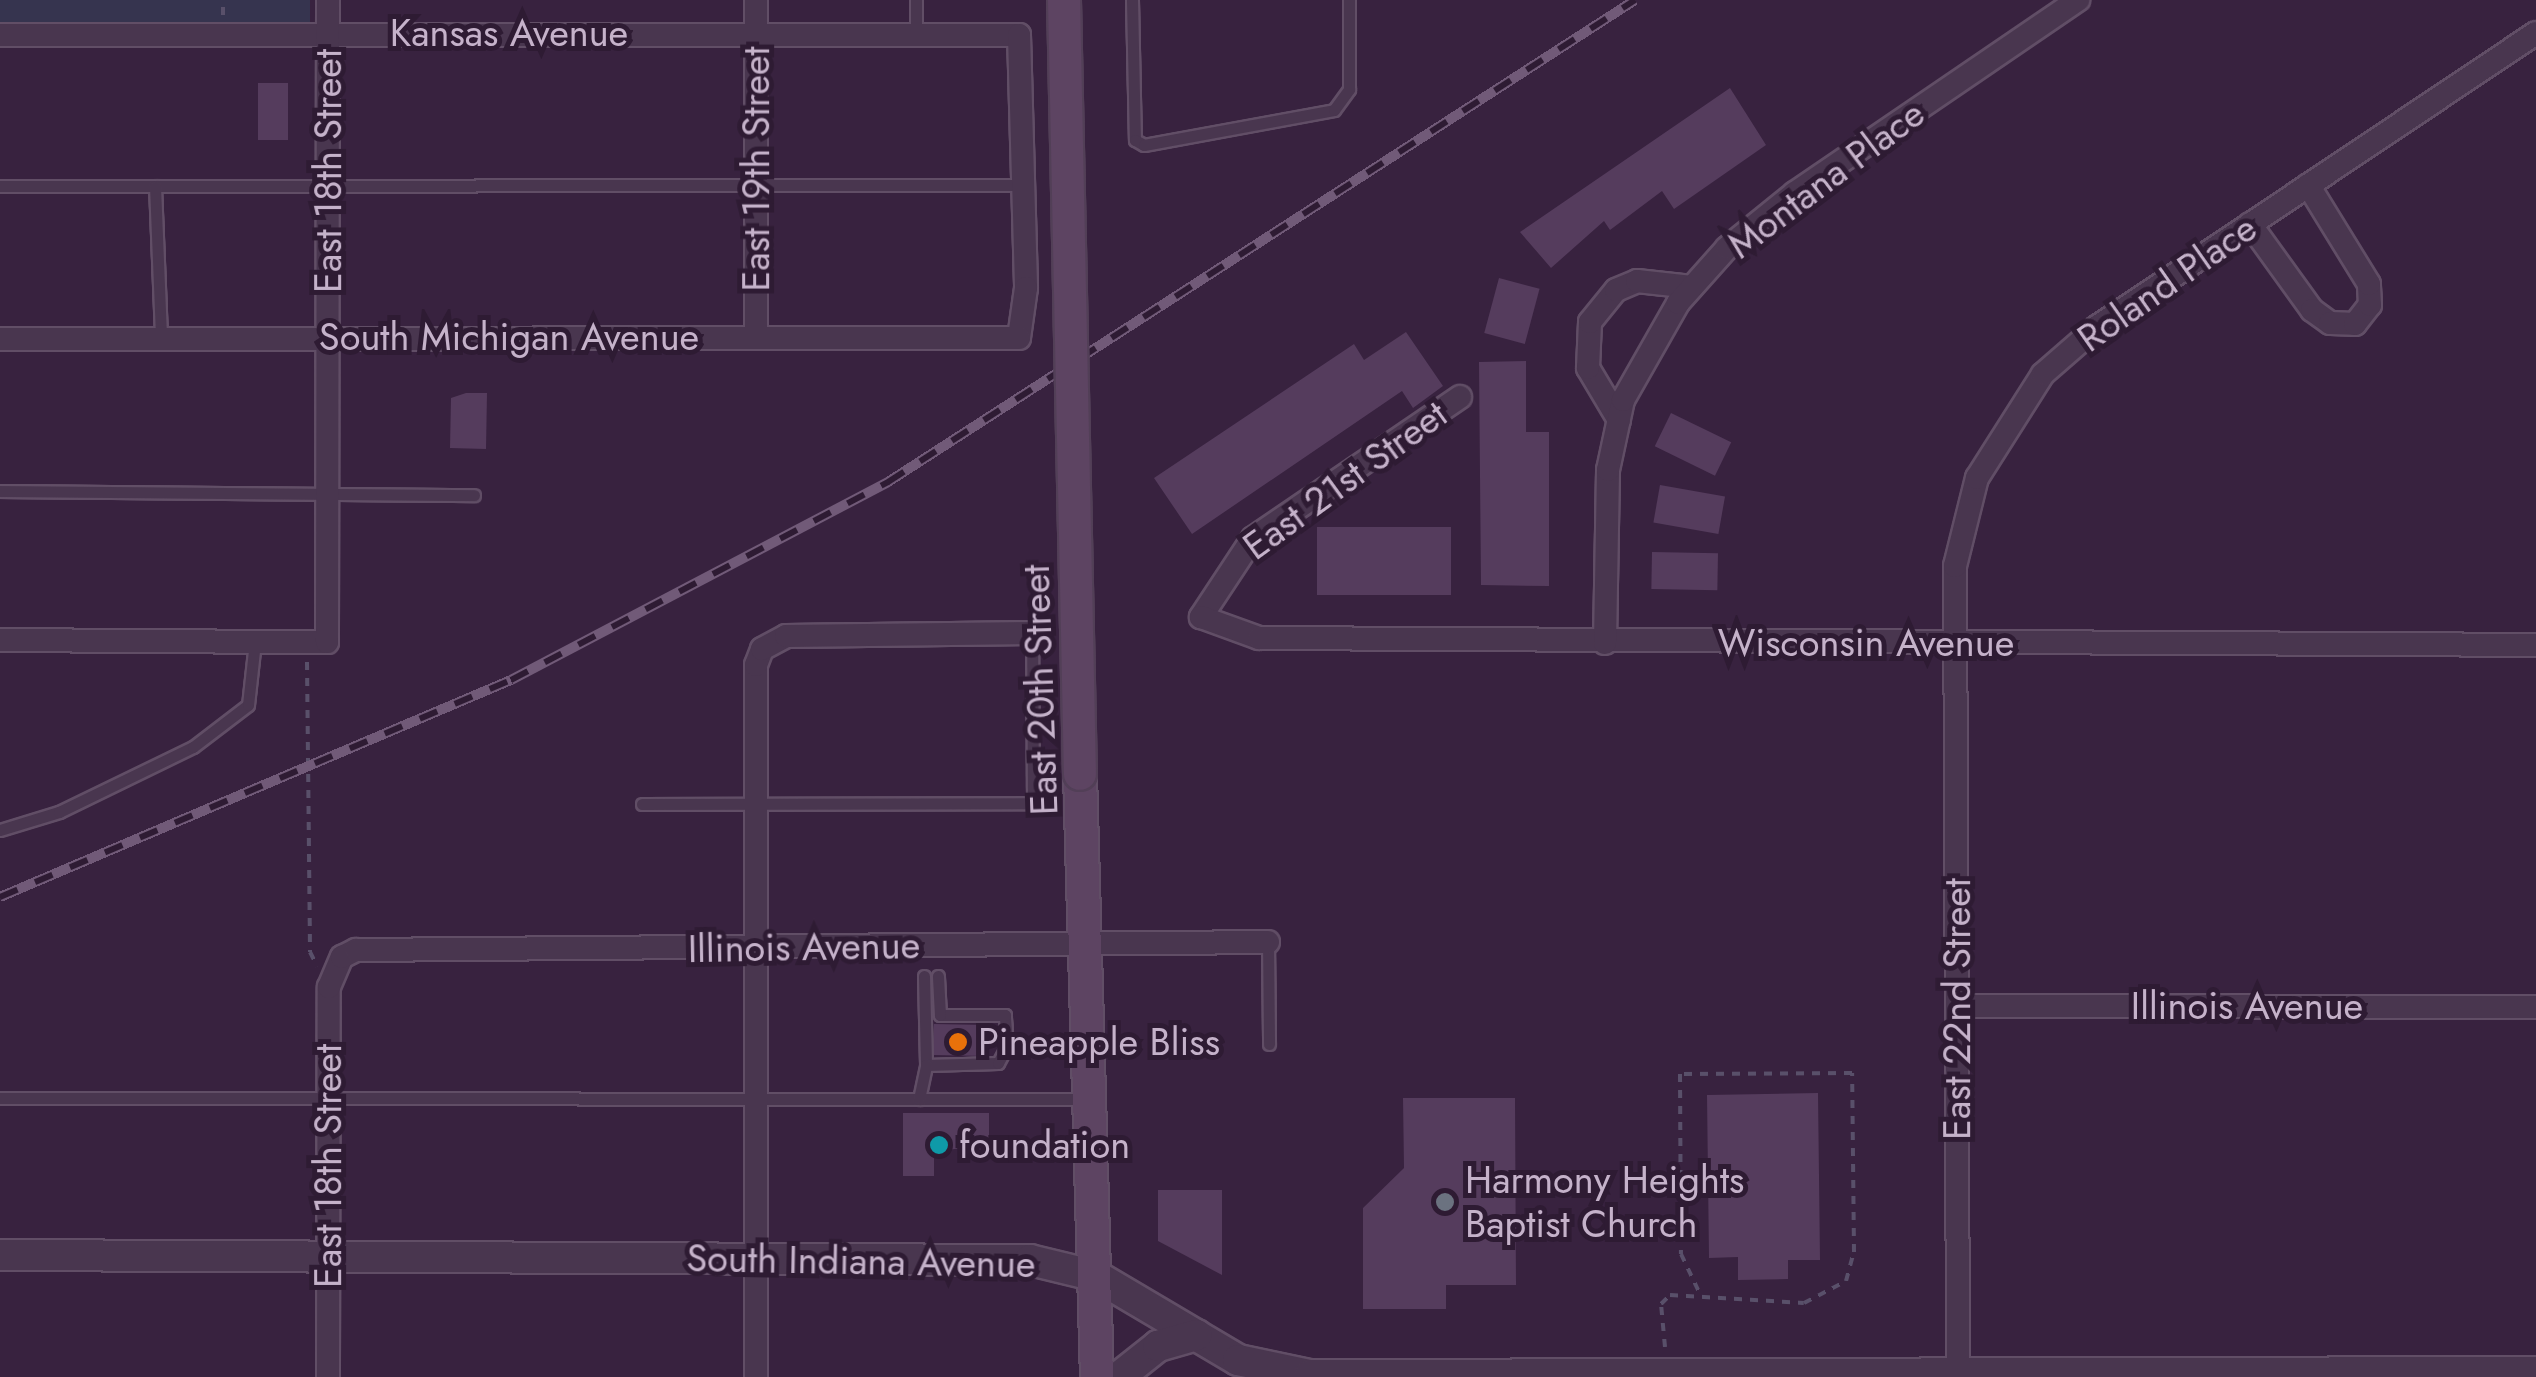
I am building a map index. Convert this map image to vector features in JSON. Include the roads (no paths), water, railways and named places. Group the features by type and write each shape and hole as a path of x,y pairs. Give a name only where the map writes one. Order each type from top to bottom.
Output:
{"main road":[{"name":"East 20th Street","path":"1064,0 1080,774 1090,942 1097,1377"}],"street":[{"name":"East 18th Street","path":"255,642 320,642 328,494 328,0"},
{"name":"East 19th Street","path":"756,0 756,337"},
{"name":"Montana Place","path":"1605,642 1608,470 1619,420 1646,347 1692,287 1795,193 2078,0"},
{"name":"Roland Place","path":"1956,644 1955,566 1966,514 2006,423 2044,374 2097,327 2536,32"},
{"name":"Kansas Avenue","path":"0,35 1019,35 1025,185"},
{"name":"South Michigan Avenue","path":"0,340 1019,338 1025,185"},
{"path":"2250,224 2312,310 2330,323 2355,324 2370,305 2369,284 2308,185"},
{"path":"1619,420 1588,368 1590,322 1616,290 1637,281 1692,287"},
{"name":"East 21st Street","path":"1201,617 1253,538 1460,397"},
{"name":"Wisconsin Avenue","path":"1201,617 1260,638 2536,645"},
{"path":"756,1377 758,949 754,681 762,650 786,636 1032,633"},
{"path":"0,640 255,642"},
{"name":"East 22nd Street","path":"1956,644 1958,1373"},
{"name":"Illinois Avenue","path":"342,958 373,946 758,949 1268,942"},
{"name":"East 18th Street","path":"328,1377 329,987 342,958"},
{"name":"Illinois Avenue","path":"1958,1006 2536,1007"},
{"name":"South Indiana Avenue","path":"0,1255 1030,1260 1096,1276 1238,1360 1310,1375 2536,1372"},
{"path":"1119,1377 1158,1346 1196,1335"}],"lane":[{"path":"916,0 916,34"},
{"path":"1132,0 1134,140 1144,145 1334,110 1350,89 1349,0"},
{"path":"0,186 1025,185"},
{"path":"154,186 160,338"},
{"path":"0,492 474,495"},
{"path":"642,804 1033,803 1032,633"},
{"path":"0,830 76,805 193,747 248,705 255,642"},
{"path":"1268,942 1270,1044"},
{"path":"919,1099 926,1064 924,976"},
{"path":"938,976 940,1016"},
{"path":"924,1016 1005,1014 1007,1046 991,1066 926,1064"},
{"path":"0,1098 1093,1099"}],"railway":[{"path":"0,897 511,680 888,482 1635,0"}],"place":[{"name":"Pineapple Bliss","path":"958,1042"},
{"name":"foundation","path":"939,1145"},
{"name":"Harmony Heights Baptist Church","path":"1445,1202"}]}
